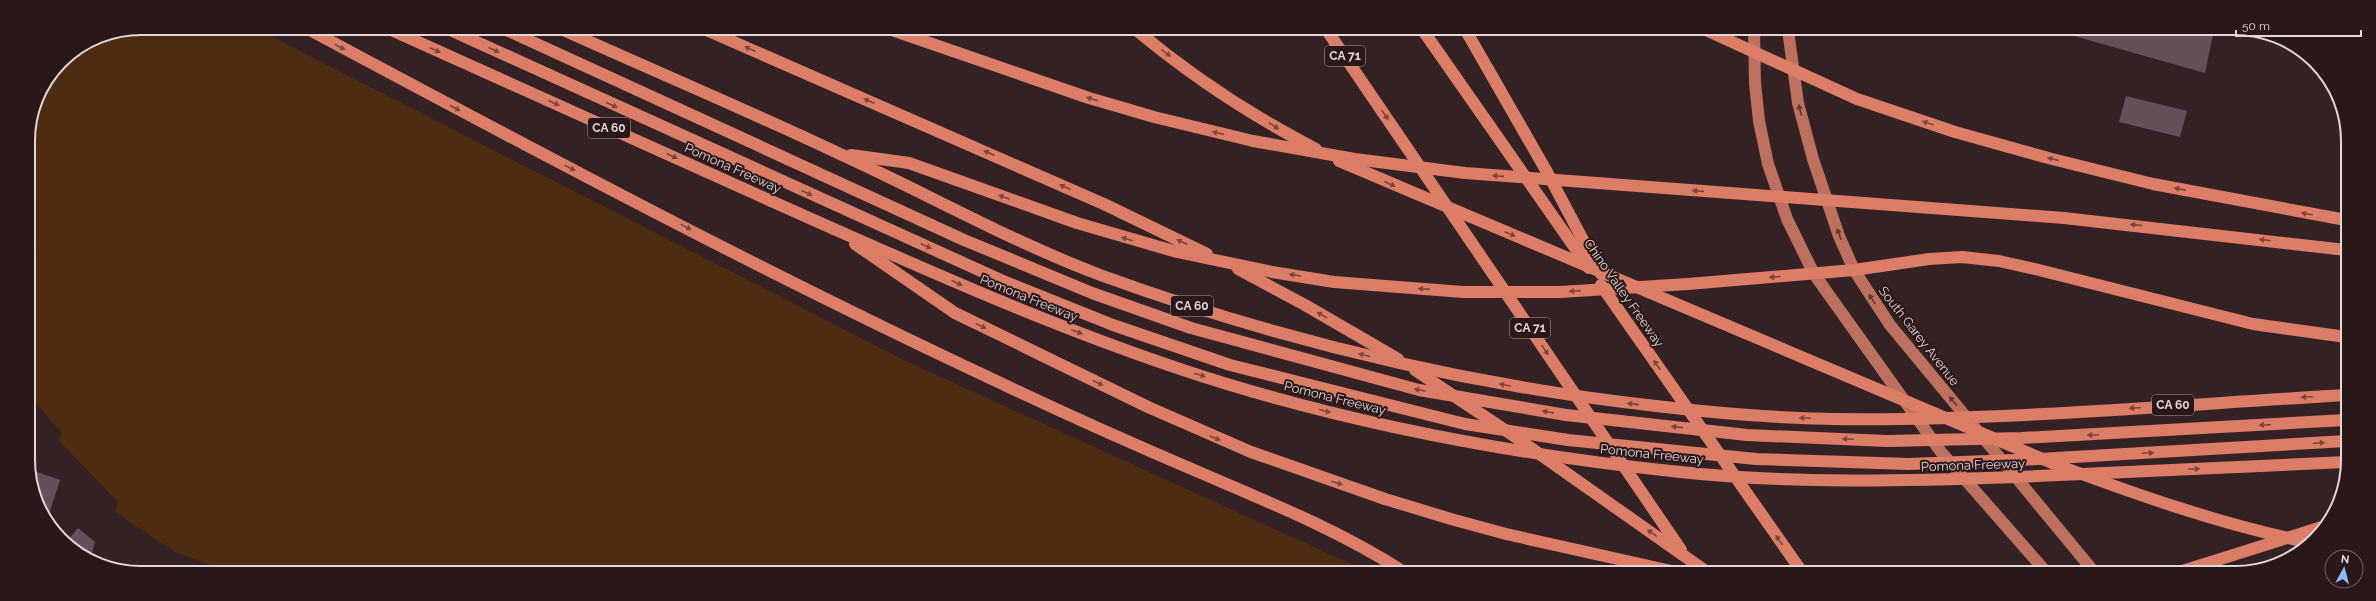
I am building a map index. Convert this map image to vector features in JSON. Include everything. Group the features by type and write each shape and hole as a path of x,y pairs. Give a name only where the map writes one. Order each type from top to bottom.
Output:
{"highway":[{"path":"319,35 513,139 908,340 1093,427 1338,534 1394,566"},
{"name":"Pomona Freeway","path":"403,35 831,228 1075,332 1225,383 1332,413 1488,446 1682,473 1808,480 1923,481 2341,462"},
{"path":"461,35 1003,281 1113,325 1230,365 1465,424 1568,440 1756,459 1909,464 2039,459 2341,441"},
{"path":"517,35 964,240 1092,293 1191,328 1419,390 1566,415 1747,435 1887,441 2021,438 2341,420"},
{"name":"CA 60","path":"575,35 840,154 1006,235 1099,274 1203,310 1305,340 1456,377 1622,402 1758,416 1872,419 1961,419 2341,395"},
{"path":"718,35 1024,168 1106,205 1245,272 1392,356 1511,434 1698,566"},
{"path":"906,35 1089,98 1207,130 1283,147 1355,159 1465,173 2064,218 2341,249"},
{"path":"1143,35 1201,79 1283,132 1343,163 1407,191 2052,463 2128,491 2187,510 2305,540"},
{"name":"CA 71","path":"1330,35 1692,566"},
{"name":"Chino Valley Freeway","path":"1426,35 1798,566"},
{"path":"1469,35 1586,242 1617,308"},
{"path":"1717,35 1857,99 1955,132 2052,159 2153,184 2341,219"},
{"path":"840,154 909,163 1077,223 1177,252 1272,272 1334,282 1463,292 1560,292 1814,274 1935,259 1980,258 2039,270 2253,324 2341,336"},
{"path":"831,228 955,313 1148,407 1251,452 1385,499 1451,519 1506,534 1649,566"},
{"path":"2198,566 2315,529"}],"main road":[{"path":"1754,35 1755,83 1758,121 1768,164 1787,219 1814,274 1941,452 2041,566"},
{"name":"South Garey Avenue","path":"1789,35 1798,103 1809,145 1839,236 1854,270 1890,325 2089,566"}],"shaded area":[{"path":"141,35 269,35 908,362 1355,566 213,566 175,552 115,512 118,502 58,440 62,433 35,403 35,134 37,120 49,88 61,71 82,53 101,43 120,37"}],"building":[{"path":"2071,35 2213,35 2205,73"},
{"path":"2126,96 2187,111 2180,137 2119,122"},
{"path":"37,472 60,480 49,513 41,494 36,475"},
{"path":"78,528 95,542 92,554 88,552 70,538"}]}
